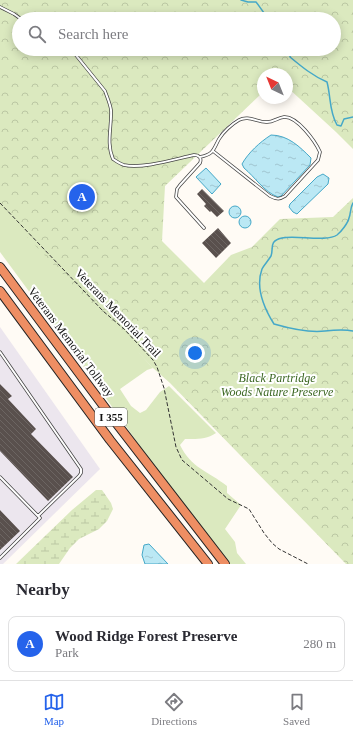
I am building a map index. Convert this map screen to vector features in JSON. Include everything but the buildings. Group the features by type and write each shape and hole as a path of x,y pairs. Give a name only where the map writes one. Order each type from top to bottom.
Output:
{"highway":[{"name":"Veterans Memorial Tollway","path":"0,267 112,418 225,564"},
{"name":"I 355","path":"0,291 110,440 208,564"}],"lane":[{"path":"0,7 12,13"},
{"path":"77,56 105,91 111,109 109,145 113,158 124,165 160,162 194,155 200,157 206,156 213,151 221,136 238,120 248,118 267,122 284,117 291,119 303,128 320,152 318,160 281,199 270,196 213,151"},
{"path":"200,157 200,164 177,189 176,197 204,228"},
{"path":"0,352 81,469 79,476 38,516 40,518 0,558"},
{"path":"0,477 38,516"}],"path":[{"name":"Veterans Memorial Trail","path":"0,203 79,284 103,311 124,329 153,360 164,388 176,447 182,460 228,499 249,509 264,533 279,549 308,564"}],"shaded area":[{"path":"0,327 100,469 3,564 0,564"}],"green space":[{"name":"Black Partridge Woods Nature Preserve","path":"0,0 353,0 353,149 293,93 293,68 257,68 257,98 165,186 162,241 204,283 231,255 252,247 280,219 333,217 353,198 353,564 346,564 170,383 153,368 0,209"},
{"path":"0,30 12,42 12,56 22,56 139,353 153,368 147,370 120,389 131,406 140,413 146,410 160,392 169,386 216,433 205,438 185,439 180,445 189,459 227,486 227,493 241,505 225,529 235,542 237,553 246,564 230,564 164,480 0,252"},
{"path":"96,490 102,490 111,503 113,509 107,521 99,529 79,539 70,548 59,564 16,564 72,510"}],"water":[{"path":"271,135 288,139 311,158 310,165 281,196 278,197 268,192 244,168 242,164 255,148"},
{"path":"206,168 221,184 212,194 196,177"},
{"path":"323,174 329,178 328,184 297,214 293,212 289,207 290,204 317,177"},
{"path":"235,206 239,208 241,212 239,216 235,218 231,216 229,212 231,208"},
{"path":"243,216 247,216 251,222 247,228 243,228 239,224 239,220"},
{"path":"149,544 168,564 145,564 142,555 144,545"}],"waterway":[{"path":"241,0 256,2 263,12"},
{"path":"290,56 303,68 327,82 331,109 337,125 341,126 344,119 353,117"},
{"path":"353,203 350,216 342,230 337,235 326,238 288,237 275,241 272,246 271,256 262,269 260,276 260,291 264,305 274,324 306,331 353,331"}],"place":[{"name":"Wood Ridge Forest Preserve","path":"82,197"}]}
